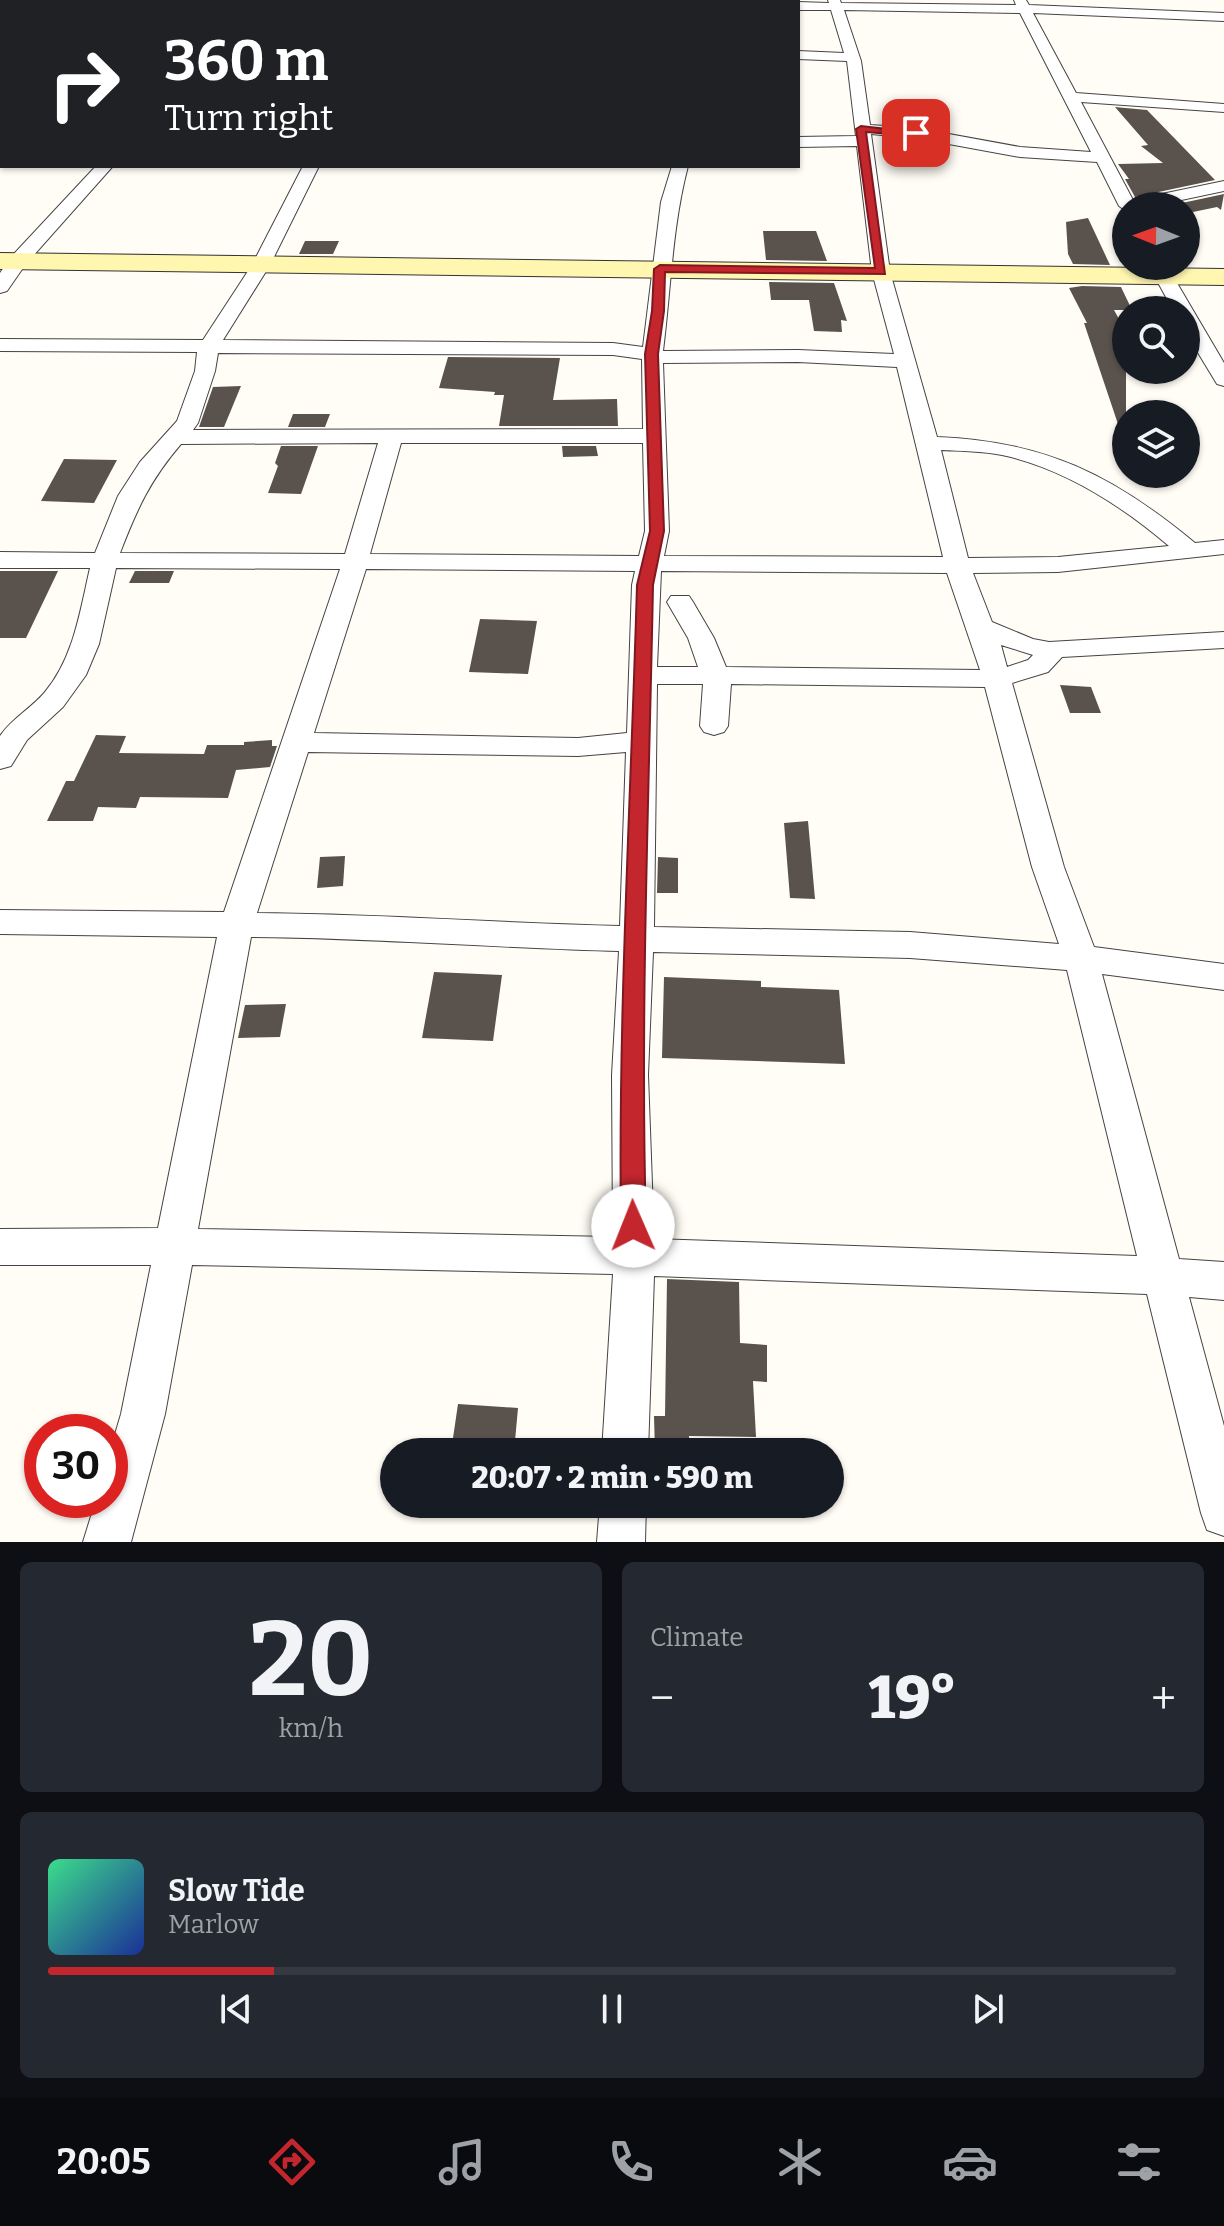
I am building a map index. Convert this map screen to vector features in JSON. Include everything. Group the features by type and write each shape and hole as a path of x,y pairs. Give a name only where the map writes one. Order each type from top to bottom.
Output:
{"street":[{"path":"1096,10 1109,0"},
{"path":"834,4 852,57 881,272 928,443 957,565 996,679 1048,867 1081,958 1224,1513"},
{"path":"1023,4 1120,192"},
{"path":"800,6 1023,4 1224,17"},
{"path":"800,55 852,57"},
{"path":"1071,97 1224,108"},
{"path":"800,142 916,133 1020,152 1101,157"},
{"path":"0,287 9,261 103,168"},
{"path":"4,747 53,701 72,675 85,644 105,559 130,496 148,467 194,409 208,348 261,265 310,168"},
{"path":"626,1438 634,1257 630,1075 635,1000 645,585 657,531 652,356 660,269 670,202 679,168"},
{"path":"1195,192 1224,186"},
{"path":"9,261 881,272 1112,271"},
{"path":"1200,275 1224,277"},
{"path":"1200,340 1224,380"},
{"path":"0,345 613,349 652,356 798,356 906,361"},
{"path":"174,437 654,436"},
{"path":"107,1542 143,1414 178,1246 236,925 356,560 391,438"},
{"path":"928,443 993,447 1040,460 1131,504 1189,550"},
{"path":"0,560 651,562 1006,568 1066,565 1224,547"},
{"path":"680,602 701,638 716,676 714,726"},
{"path":"980,627 1026,646 1054,650 1224,640"},
{"path":"644,675 996,679 1038,666 1054,650"},
{"path":"296,742 578,747 641,741"},
{"path":"0,922 369,926 481,935 910,945 1081,958 1224,977"},
{"path":"0,1247 178,1246 634,1257 1161,1276 1224,1281"},
{"path":"621,1542 622,1518"}],"building":[{"path":"1115,107 1147,110 1215,180 1159,192 1132,192 1125,179 1129,179 1118,164 1163,163 1141,146 1148,145"},
{"path":"1224,194 1221,210 1217,207 1200,211 1200,199"},
{"path":"1088,218 1110,265 1073,264 1068,254 1066,222"},
{"path":"763,231 816,231 827,261 766,260"},
{"path":"305,241 339,241 333,254 299,254"},
{"path":"769,282 834,283 847,321 841,320 842,332 814,331 809,300 771,300"},
{"path":"1121,287 1125,296 1112,296 1112,384 1126,384 1126,400 1112,400 1112,406 1084,323 1087,323 1069,288"},
{"path":"448,357 560,358 553,400 617,399 618,426 499,426 504,395 439,388"},
{"path":"241,386 224,427 199,427 213,387"},
{"path":"293,414 330,414 325,427 288,427"},
{"path":"281,446 318,446 301,494 268,493 278,466 275,463"},
{"path":"562,446 596,446 598,456 563,457"},
{"path":"64,459 117,460 94,503 41,501"},
{"path":"0,571 58,571 26,638 0,638"},
{"path":"135,571 174,571 169,583 129,583"},
{"path":"480,619 537,621 528,674 469,672"},
{"path":"1060,685 1091,687 1101,713 1070,713"},
{"path":"96,735 126,736 119,753 204,754 207,745 244,745 244,742 272,740 272,746 277,746 270,767 236,770 228,798 140,797 136,808 98,807 93,821 47,821 66,781 74,781"},
{"path":"808,821 815,899 790,898 784,823"},
{"path":"345,856 343,886 317,888 320,857"},
{"path":"658,857 678,858 678,893 657,893"},
{"path":"434,972 502,975 493,1041 422,1038"},
{"path":"664,977 761,981 761,987 839,990 845,1064 662,1058"},
{"path":"286,1004 280,1037 238,1038 245,1005"},
{"path":"667,1279 739,1282 740,1343 767,1345 767,1382 753,1381 756,1437 655,1438 654,1416 665,1416"},
{"path":"458,1404 518,1408 515,1438 453,1438"}],"route":[{"path":"633,1226 630,1075 635,1000 645,585 647,569 656,547 657,531 657,457 651,381 660,269 881,272 861,129 916,133"}]}
